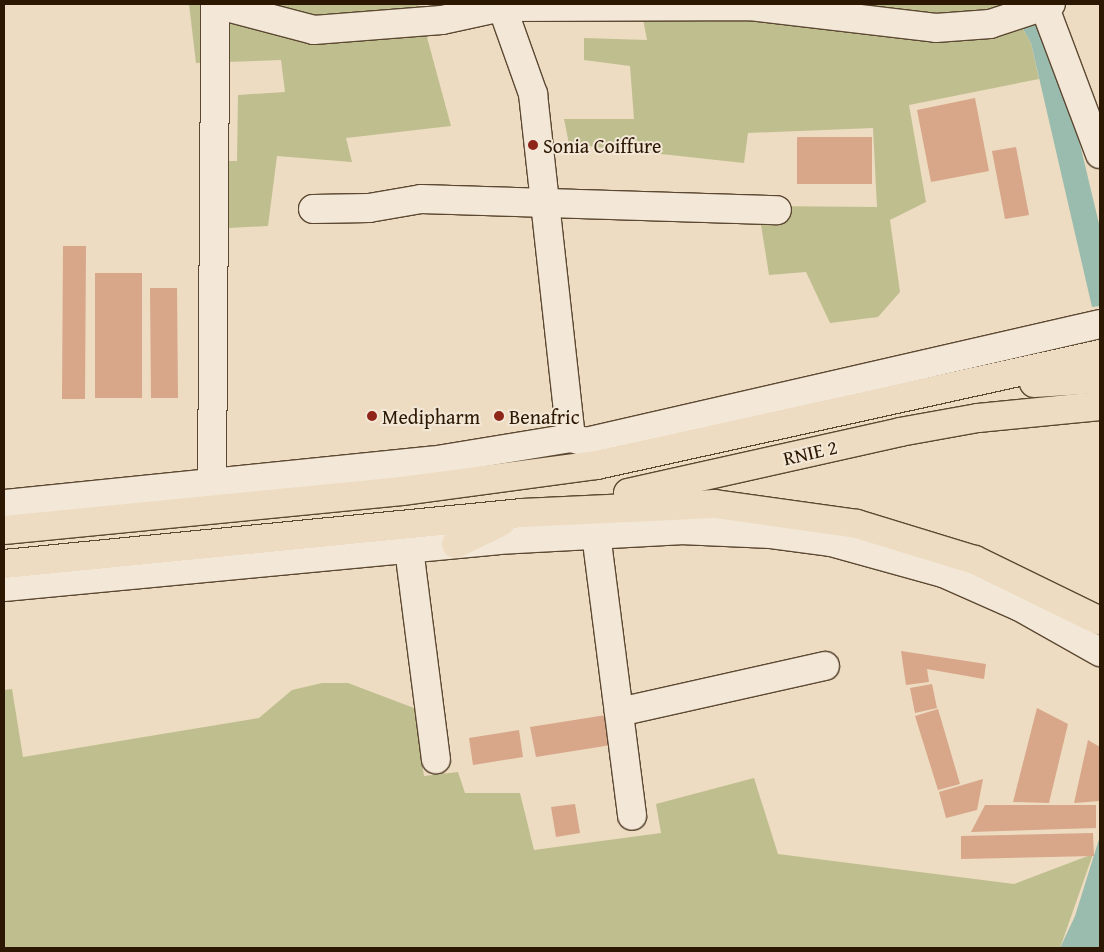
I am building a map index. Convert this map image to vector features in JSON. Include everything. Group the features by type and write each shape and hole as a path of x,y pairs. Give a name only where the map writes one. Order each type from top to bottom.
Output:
{"highway":[{"path":"4,530 402,491 588,466 1100,354"},
{"path":"960,386 1100,379"},
{"name":"RNIE 2","path":"522,513 900,432 988,417 1100,406"},
{"path":"4,564 522,513 715,504 813,516 857,524 975,560 1100,621"},
{"path":"456,544 522,513"}],"street":[{"path":"212,484 215,4 314,30 442,20 502,6 750,6 936,28 990,24 1048,6 1100,148"},
{"path":"502,6 533,94 547,205 571,438"},
{"path":"313,209 369,208 421,199 547,205 777,210"},
{"path":"4,504 431,461 571,438 586,442 646,431 1100,324"},
{"path":"4,588 456,544 596,534 689,530 771,534 840,544 943,573 1020,607 1100,652"},
{"path":"596,534 632,816"},
{"path":"409,549 436,759"},
{"path":"619,712 825,666"}],"shaded area":[{"path":"189,4 418,4 451,126 346,138 352,162 277,156 268,226 210,229 205,161 237,161 238,95 285,92 281,60 196,63"},
{"path":"586,4 1009,4 1031,43 1039,79 909,105 926,202 890,220 900,292 878,317 830,323 806,272 769,275 758,206 877,207 873,128 748,133 744,163 569,144 564,119 634,119 630,66 584,60 584,38 647,40 643,19"},
{"path":"1009,4 1054,35 1100,228 1100,306 1092,307 1031,43"},
{"path":"322,683 348,683 414,708 424,776 458,772 465,793 520,793 534,850 661,833 656,804 754,778 778,854 1014,884 1093,854 1060,948 4,948 4,690 12,689 23,757 259,718 292,690"},
{"path":"1100,836 1100,948 1060,948 1075,916"}],"building":[{"path":"975,98 989,171 931,182 917,110"},
{"path":"797,137 872,137 872,184 797,184"},
{"path":"1016,147 1029,215 1005,219 992,151"},
{"path":"63,246 86,246 85,399 62,399"},
{"path":"95,273 142,273 142,398 95,398"},
{"path":"150,288 177,288 178,398 151,398"},
{"path":"901,651 986,664 984,679 927,669 929,682 906,685"},
{"path":"932,684 937,708 915,713 910,688"},
{"path":"1037,708 1068,724 1049,803 1013,802"},
{"path":"938,709 960,784 938,790 915,716"},
{"path":"606,715 611,745 536,757 530,727"},
{"path":"519,730 523,757 473,765 469,738"},
{"path":"1088,740 1100,747 1100,801 1074,803"},
{"path":"983,779 977,810 946,818 939,792"},
{"path":"575,804 580,833 556,837 551,807"},
{"path":"985,805 1096,805 1096,828 971,832"},
{"path":"1093,833 1094,856 961,859 961,836"}],"place":[{"name":"Sonia Coiffure","path":"533,145"},
{"name":"Medipharm","path":"372,416"},
{"name":"Benafric","path":"499,416"}]}
